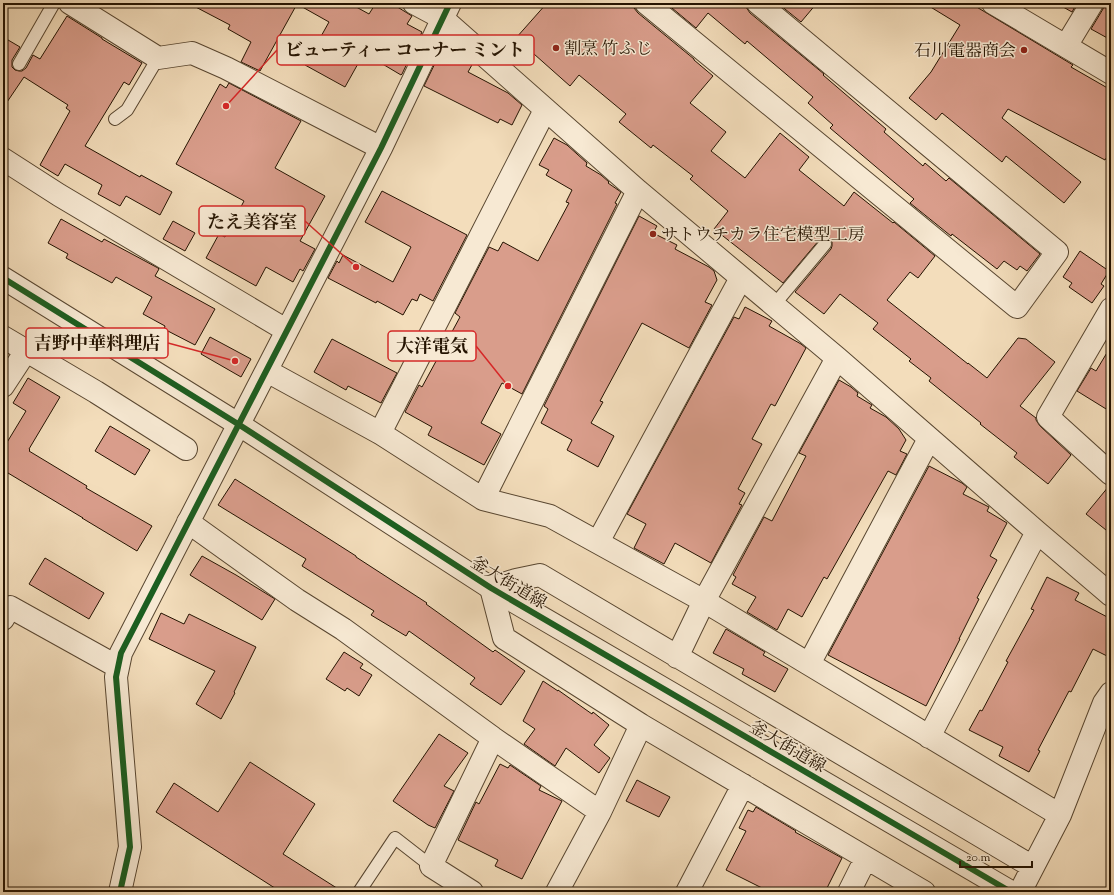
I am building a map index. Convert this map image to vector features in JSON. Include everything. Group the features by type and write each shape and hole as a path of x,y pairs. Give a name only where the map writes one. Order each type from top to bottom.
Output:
{"street":[{"path":"70,3 158,58 192,53 226,68 381,148"},
{"path":"414,3 446,11 545,110 638,191 837,358 1111,595"},
{"path":"646,3 1017,307 1057,252 758,3"},
{"path":"993,3 1111,73"},
{"path":"1066,46 1092,3"},
{"path":"120,892 130,847 116,677 120,653 381,148 446,11"},
{"path":"380,433 545,110"},
{"path":"3,158 59,195 286,330"},
{"path":"484,499 638,191"},
{"name":"釜大街道線","path":"3,278 238,424 491,588 1011,892"},
{"path":"598,542 741,278"},
{"path":"1111,309 1048,417 1111,474"},
{"path":"3,337 96,392 186,448"},
{"path":"3,386 26,351"},
{"path":"677,657 704,601 837,358"},
{"path":"267,371 380,433 484,499 550,516 704,601 1060,815"},
{"path":"810,664 929,439"},
{"path":"188,522 297,600 343,628 493,738 600,812"},
{"path":"929,737 1037,532"},
{"path":"924,892 641,725 504,638 491,588 516,580 540,575 1033,867"},
{"path":"3,619 10,607 118,667"},
{"path":"1020,892 1060,815 1104,703 1111,693"},
{"path":"557,892 600,812 641,725"},
{"path":"472,892 431,866 493,738"},
{"path":"687,892 743,785"},
{"path":"849,892 866,858"}],"lane":[{"path":"19,64 54,3"},
{"path":"115,119 127,110 158,58"},
{"path":"774,305 825,244"},
{"path":"359,892 394,838 431,866"}],"building":[{"path":"188,3 349,3 369,14 376,3 391,3 412,16 407,24 422,32 401,75 364,53 345,87 305,65 329,22 297,4 260,71 241,62 251,42 228,29 230,25"},
{"path":"547,3 634,3 634,8 638,13 713,76 690,103 726,132 711,151 745,178 780,133 809,157 799,170 844,206 854,192 893,223 894,222 935,256 918,278 910,272 887,300 987,378 1018,338 1026,339 1055,362 1020,406 1036,418 1040,426 1071,455 1048,484 1014,457 1017,453 929,381 931,378 909,361 911,359 873,329 878,323 840,294 824,314 795,292 831,249 832,242 829,238 823,237 820,239 783,283 714,229 728,211 690,179 693,176 653,145 651,148 619,122 626,114 579,75 570,86 516,38"},
{"path":"666,3 741,3 750,13 824,74 823,75 886,129 884,132 923,166 925,163 946,181 949,178 1040,254 1027,271 1020,266 1017,270 1004,261 997,269 952,234 951,236 910,203 914,199 830,128 833,125 808,103 813,97 747,41 745,44 708,13 696,28"},
{"path":"782,3 817,3 801,22 780,5"},
{"path":"924,3 970,3 1073,65 1071,67 1111,90 1111,150 1105,160 1008,109 1002,118 1081,182 1064,203 1006,156 1002,162 942,113 936,120 909,98 931,72 960,25"},
{"path":"1056,3 1077,3 1072,12"},
{"path":"1104,3 1111,3 1111,40 1091,29 1103,9"},
{"path":"67,16 142,63 129,85 124,82 85,146 140,177 141,175 172,192 160,215 126,196 120,206 98,194 102,185 65,164 58,176 40,165 70,111 66,108 68,105 24,77 3,108 3,37 20,47 12,60 12,67 15,70 22,71 26,68 33,55 40,59"},
{"path":"443,47 473,63 468,72 508,93 522,105 512,125 500,119 498,123 424,86"},
{"path":"229,83 301,121 275,168 325,196 300,241 315,249 303,271 300,269 293,282 266,267 256,286 206,258 219,234 225,237 244,201 176,164 220,84 226,88"},
{"path":"554,138 567,145 587,163 586,166 601,175 609,182 608,183 621,192 615,203 617,204 522,394 502,383 481,423 501,434 484,465 428,435 432,427 405,412 419,385 422,387 460,317 455,313 489,247 498,251 503,242 538,261 569,203 566,202 572,190 546,175 549,170 539,165"},
{"path":"382,191 467,235 433,301 420,294 417,301 412,299 403,315 328,278 337,261 339,263 343,255 393,282 411,247 365,222"},
{"path":"639,216 657,226 653,233 677,245 675,249 714,271 717,280 705,302 712,305 689,348 642,323 600,401 603,402 591,423 614,436 598,467 567,450 572,440 541,423 548,409 544,406"},
{"path":"61,219 102,242 104,239 158,268 159,269 155,276 215,309 195,345 164,329 165,326 143,314 152,297 116,277 112,283 66,258 68,254 48,243"},
{"path":"173,221 195,233 185,251 163,239"},
{"path":"1080,251 1109,271 1101,284 1104,286 1092,303 1069,287 1072,283 1063,277"},
{"path":"745,307 772,321 769,326 806,348 775,406 771,404 752,439 762,444 738,489 745,493 739,504 742,505 711,563 675,543 664,564 634,548 646,524 627,514 734,317 739,319"},
{"path":"210,337 251,359 241,377 201,354"},
{"path":"332,339 397,373 381,403 348,386 346,390 314,372"},
{"path":"1111,346 1111,412 1077,391 1091,368 1096,371"},
{"path":"28,378 60,397 29,451 87,486 86,488 152,526 137,551 3,470 3,449 26,411 13,403"},
{"path":"839,380 851,387 858,393 857,396 872,405 870,408 886,417 899,429 906,440 900,451 907,454 896,475 888,471 827,579 824,577 802,617 788,609 777,630 747,612 756,597 732,584 736,577 733,575 764,517 772,521 806,456 799,453"},
{"path":"110,426 150,450 135,475 95,451"},
{"path":"929,466 962,483 967,487 963,494 989,507 987,511 1007,523 990,556 997,560 977,598 979,599 926,706 828,655"},
{"path":"235,479 427,603 426,604 493,652 495,650 525,671 501,705 470,684 475,678 409,631 406,636 371,615 374,611 302,566 306,559 218,505"},
{"path":"1109,486 1111,486 1111,534 1086,514"},
{"path":"202,556 275,599 262,620 190,575"},
{"path":"45,558 104,593 89,619 29,584"},
{"path":"1047,577 1079,593 1075,600 1111,619 1111,658 1093,649 1071,692 1069,691 1038,750 1040,751 1029,772 999,756 1003,747 969,730 980,710 982,711 1008,662 1006,661 1034,610 1031,609"},
{"path":"161,613 184,624 189,614 256,647 234,692 235,693 221,719 196,704 215,671 149,639"},
{"path":"726,629 765,652 763,655 788,669 775,692 742,674 744,669 713,653"},
{"path":"344,652 363,664 360,668 372,675 359,696 347,688 345,691 326,679"},
{"path":"543,681 592,714 593,712 609,725 594,745 610,758 599,773 566,748 555,766 524,744 535,729 523,721"},
{"path":"439,734 468,753 444,786 454,791 435,828 428,825 393,801"},
{"path":"250,762 315,804 283,854 343,892 281,892 156,812 174,783 218,812"},
{"path":"500,764 508,768 510,765 541,786 539,790 562,801 522,879 495,866 498,860 458,840 476,802 479,804"},
{"path":"637,780 670,797 659,817 626,801"},
{"path":"756,807 796,831 795,832 842,858 825,892 770,892 726,870 746,831 739,828 748,810 753,812"}],"cycle path":[{"path":"120,892 130,847 116,677 121,653 381,148 450,3"},
{"path":"3,278 238,424 491,588 1011,892"}],"place":[{"name":"割烹 竹ふじ","path":"556,48"},
{"name":"石川電器商会","path":"1024,50"},
{"name":"ビューティー コーナー ミント","path":"226,106"},
{"name":"サトウチカラ住宅模型工房","path":"653,234"},
{"name":"たえ美容室","path":"356,267"},
{"name":"吉野中華料理店","path":"235,361"},
{"name":"大洋電気","path":"508,386"}]}
